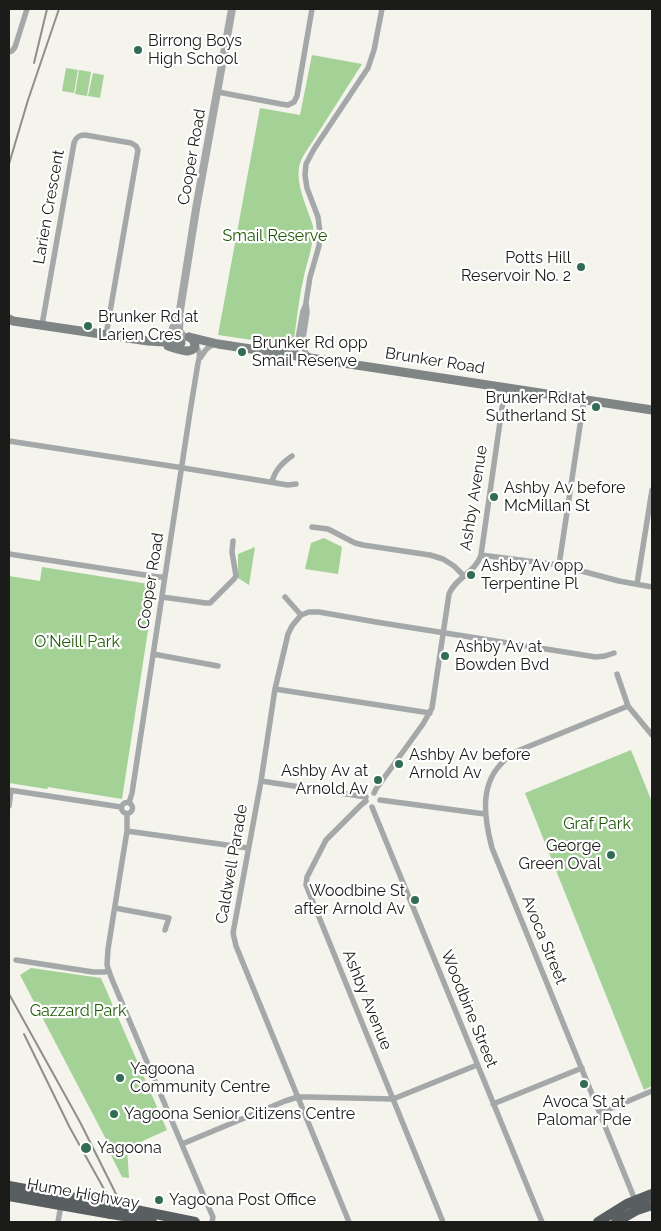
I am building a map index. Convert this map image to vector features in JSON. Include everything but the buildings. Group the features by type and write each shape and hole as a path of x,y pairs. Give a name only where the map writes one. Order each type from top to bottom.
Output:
{"highway":[{"name":"Hume Highway","path":"9,1186 62,1200 195,1222"},
{"path":"598,1222 635,1200 652,1194"},
{"name":"Hume Highway","path":"9,1196 62,1200"},
{"path":"616,1222 637,1210 652,1206"},
{"name":"Hume Highway","path":"128,1212 152,1222"}],"main road":[{"name":"Brunker Road","path":"9,319 148,341 188,344 215,343 652,410"}],"street":[{"path":"9,52 15,48 27,9"},
{"name":"Cooper Road","path":"180,310 232,9"},
{"path":"218,92 288,105 294,102 297,96 312,9"},
{"path":"295,355 312,269 319,246 320,233 316,210 307,188 306,164 368,68 374,50 382,9"},
{"name":"Larien Crescent","path":"42,325 74,142 79,136 85,135 134,144 138,150 106,335"},
{"path":"306,302 307,312 302,345 311,358"},
{"path":"148,341 169,339 180,310"},
{"path":"180,310 175,323 177,337 198,350 199,361"},
{"path":"199,361 205,349 215,343"},
{"name":"Cooper Road","path":"129,803 199,361"},
{"name":"Ashby Avenue","path":"374,793 430,713 450,594 452,588 477,563 480,555 505,387"},
{"path":"559,565 584,399"},
{"path":"9,441 288,485 296,484"},
{"path":"272,482 277,469 292,456"},
{"path":"637,584 652,490"},
{"path":"312,527 328,528 363,545 430,555 443,559 464,576"},
{"path":"162,597 210,603 236,576 232,552 233,540"},
{"path":"9,554 165,577"},
{"path":"480,555 559,565 618,581 652,587"},
{"path":"285,597 301,615 309,612 319,612 596,656 614,653"},
{"name":"Caldwell Parade","path":"301,615 288,634 275,689 261,782 233,933 236,946 349,1222"},
{"path":"153,654 218,666"},
{"path":"617,674 628,706 652,735"},
{"path":"275,689 430,713"},
{"name":"Avoca Street","path":"628,706 514,752 500,764 493,774 485,800 485,814 492,848 635,1200"},
{"path":"261,782 366,799"},
{"path":"9,806 10,790 121,807"},
{"path":"366,799 369,794 374,793 379,796 380,800"},
{"path":"366,799 368,805 372,806 377,805 380,800"},
{"name":"Ashby Avenue","path":"366,799 326,840 307,877 306,884 443,1222"},
{"path":"380,800 485,814"},
{"path":"121,807 124,803 132,805 132,809 127,814 127,830 107,954 109,970 212,1217 212,1222"},
{"name":"Woodbine Street","path":"372,806 542,1222"},
{"path":"121,807 123,812 127,814"},
{"path":"127,830 248,848"},
{"path":"114,908 169,918 165,930"},
{"path":"16,960 93,972 109,970"},
{"path":"182,1144 298,1097 393,1099 477,1065"},
{"path":"493,1104 582,1068"},
{"path":"600,1113 652,1091"},
{"path":"58,1222 62,1200"}],"green space":[{"name":"Smail Reserve","path":"312,55 362,64 304,154 300,165 299,182 313,226 313,233 294,339 291,344 287,345 218,335 260,108 300,115"},
{"path":"66,68 78,70 74,93 62,91"},
{"path":"79,70 91,72 87,96 75,94"},
{"path":"93,73 104,75 100,98 88,96"},
{"path":"324,538 342,547 338,574 305,569 311,543"},
{"path":"255,547 249,585 238,578 238,554"},
{"name":"O'Neill Park","path":"42,567 155,585 122,799 48,787 47,789 9,783 9,576 40,581"},
{"name":"Graf Park","path":"631,750 652,802 652,1086 644,1090 525,793"},
{"name":"Gazzard Park","path":"31,968 101,978 167,1130 127,1148 129,1178 122,1177 106,1145 108,1143 20,975"}],"railway":[{"path":"34,63 47,9"},
{"path":"9,164 28,100 59,9"},
{"path":"9,994 80,1122 130,1222"},
{"path":"24,1034 70,1128 119,1216"}],"place":[{"name":"Birrong Boys High School","path":"138,50"},
{"name":"Potts Hill Reservoir No. 2","path":"581,267"},
{"name":"Brunker Rd at Larien Cres","path":"88,326"},
{"name":"Brunker Rd opp Smail Reserve","path":"242,352"},
{"name":"Brunker Rd at Sutherland St","path":"596,407"},
{"name":"Ashby Av before McMillan St","path":"494,497"},
{"name":"Ashby Av opp Terpentine Pl","path":"471,575"},
{"name":"Ashby Av at Bowden Bvd","path":"445,656"},
{"name":"Ashby Av before Arnold Av","path":"399,764"},
{"name":"Ashby Av at Arnold Av","path":"378,780"},
{"name":"George Green Oval","path":"611,855"},
{"name":"Woodbine St after Arnold Av","path":"415,900"},
{"name":"Yagoona Community Centre","path":"120,1078"},
{"name":"Avoca St at Palomar Pde","path":"584,1084"},
{"name":"Yagoona Senior Citizens Centre","path":"114,1114"},
{"name":"Yagoona","path":"86,1148"},
{"name":"Yagoona Post Office","path":"159,1200"}]}
